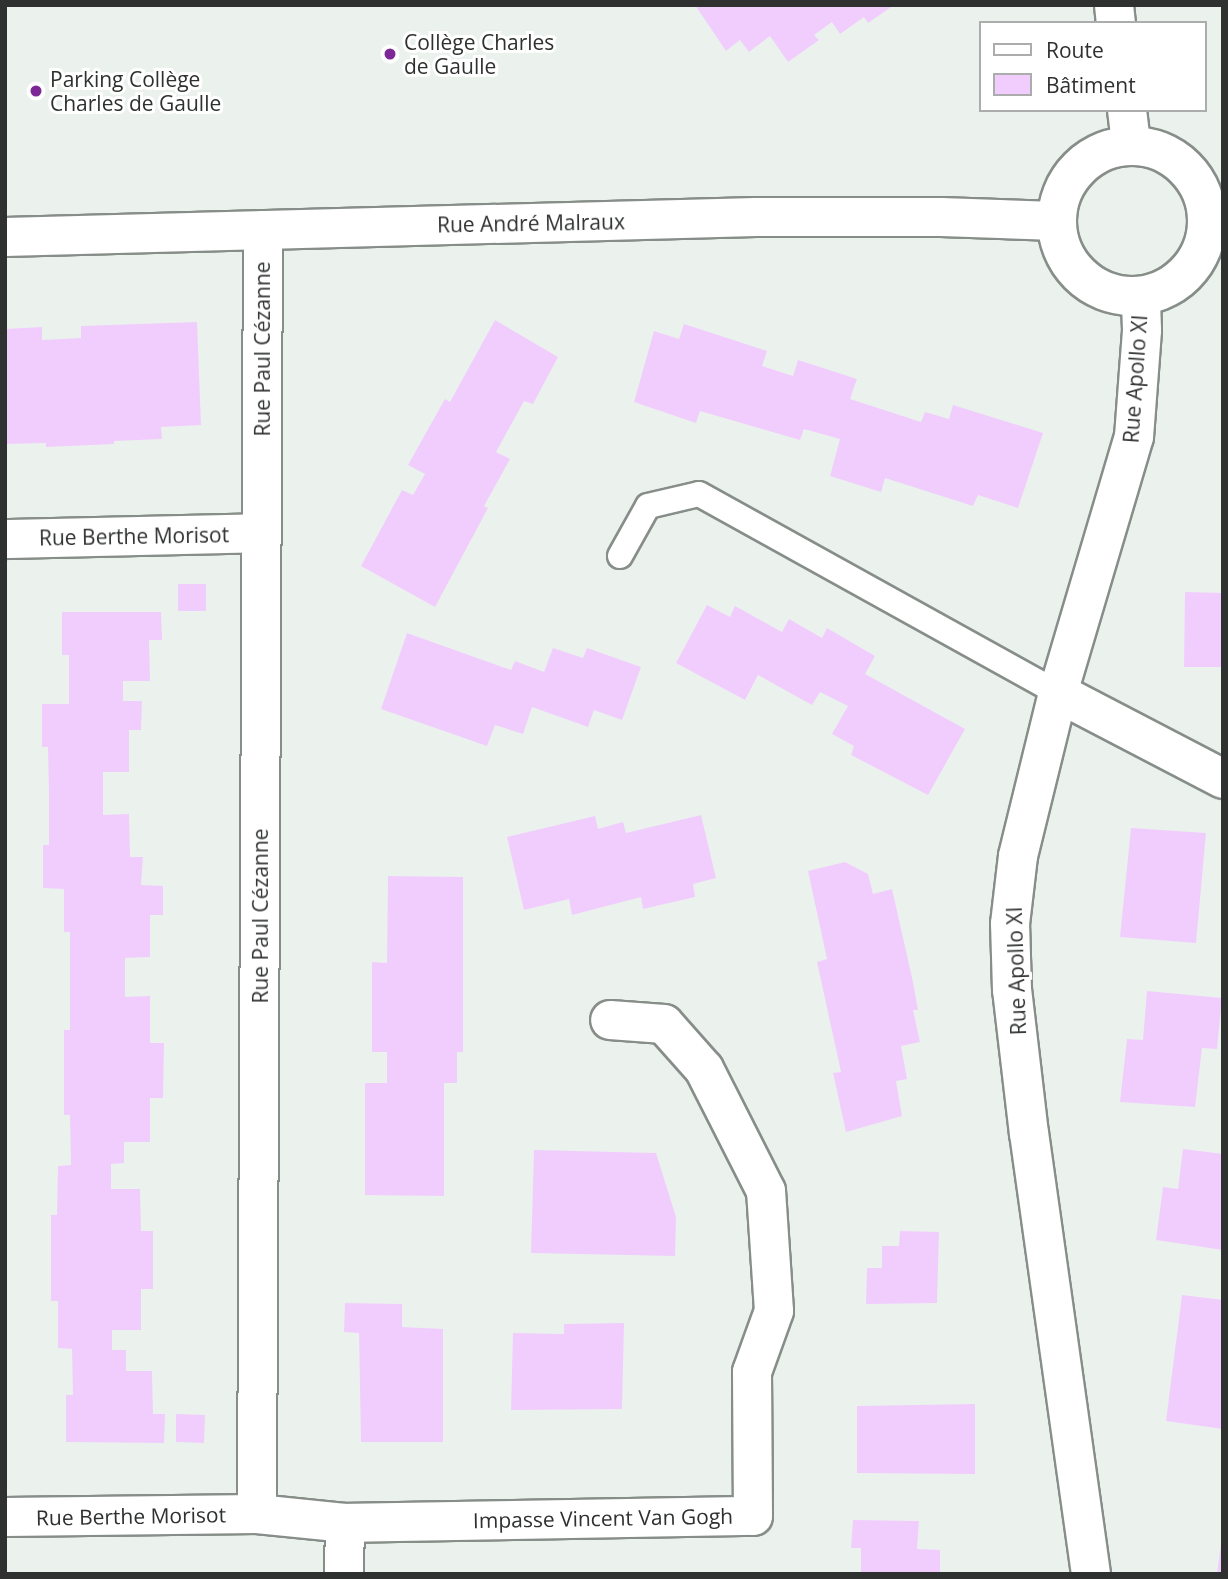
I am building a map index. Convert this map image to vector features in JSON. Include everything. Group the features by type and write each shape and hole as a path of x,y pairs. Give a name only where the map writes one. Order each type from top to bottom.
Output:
{"street":[{"path":"1129,128 1183,165 1215,216 1204,245 1190,269 1168,287 1141,296 1115,294 1092,286 1072,269 1060,247 1056,221 1062,193 1077,168 1102,152 1129,128"},
{"name":"Rue André Malraux","path":"5,237 756,217 941,217 1056,221"},
{"name":"Rue Paul Cézanne","path":"257,1514 262,230"},
{"name":"Rue Apollo XI","path":"1091,1574 1012,990 1010,924 1018,856 1058,694 1134,437 1142,330 1141,296"},
{"name":"Rue Berthe Morisot","path":"5,539 262,533"},
{"path":"1058,694 1223,779"},
{"name":"Impasse Vincent Van Gogh","path":"345,1523 753,1516 752,1372 774,1311 766,1191 704,1069 664,1024 610,1020"},
{"path":"257,1514 345,1523 344,1574"},
{"name":"Rue Berthe Morisot","path":"5,1517 257,1514"}],"lane":[{"path":"620,556 648,506 699,494 1058,694"}],"building":[{"path":"695,5 894,5 868,23 864,17 840,34 832,22 814,35 819,40 788,62 770,36 749,52 740,40 726,51"},
{"path":"495,320 558,357 533,404 524,401 496,452 510,459 484,506 488,508 435,607 361,566 402,490 413,495 425,474 408,465 445,399 450,402"},
{"path":"197,322 201,425 161,427 162,439 114,441 114,444 46,447 46,443 5,444 5,329 42,327 42,340 81,338 81,326"},
{"path":"684,324 767,351 762,366 793,376 798,360 857,379 850,399 921,422 925,412 949,419 953,405 1043,433 1018,508 978,495 973,506 885,478 881,492 830,476 840,439 804,429 800,440 700,411 696,423 634,402 654,331 679,339"},
{"path":"178,584 206,584 206,611 178,611"},
{"path":"1185,592 1223,593 1223,667 1184,667"},
{"path":"707,605 730,617 735,606 782,632 789,619 822,638 827,628 875,656 865,674 965,729 928,795 851,755 854,746 832,734 848,706 820,692 812,705 758,675 745,700 676,663"},
{"path":"62,612 161,612 162,640 149,640 150,681 123,681 123,701 142,701 141,730 129,730 129,772 103,772 103,815 129,814 130,857 143,857 141,885 163,886 163,915 150,915 150,957 125,958 125,997 150,996 150,1043 164,1043 163,1098 150,1098 150,1142 124,1142 124,1163 111,1164 111,1189 140,1189 141,1231 153,1231 153,1289 141,1289 141,1330 112,1330 112,1350 126,1350 126,1371 152,1371 153,1414 165,1414 164,1443 66,1442 66,1395 73,1395 72,1349 58,1348 58,1301 51,1301 51,1215 57,1215 58,1166 71,1165 70,1115 64,1115 64,1030 70,1030 70,932 64,932 64,889 43,888 43,845 49,845 49,795 48,747 42,747 42,704 69,704 69,655 62,655"},
{"path":"407,633 511,670 515,661 544,672 553,648 583,658 587,648 641,667 622,720 594,710 588,727 532,707 523,734 495,725 487,746 381,709"},
{"path":"701,815 716,878 693,884 695,897 643,909 641,897 572,915 569,899 524,910 507,837 595,816 598,829 623,822 626,833"},
{"path":"1131,828 1206,833 1196,943 1120,937"},
{"path":"845,862 868,874 873,894 892,889 913,982 918,1010 913,1010 920,1042 901,1046 907,1079 896,1081 902,1116 846,1132 833,1073 841,1072 817,962 827,959 808,871"},
{"path":"388,876 463,877 463,1052 457,1052 457,1083 444,1083 444,1196 365,1195 365,1083 387,1083 387,1052 372,1052 372,962 387,963"},
{"path":"1147,991 1222,998 1217,1049 1202,1048 1195,1107 1120,1102 1127,1039 1143,1040"},
{"path":"1183,1149 1223,1154 1223,1250 1156,1240 1163,1187 1178,1189"},
{"path":"534,1150 656,1153 676,1217 675,1256 531,1253"},
{"path":"900,1231 939,1232 937,1303 866,1304 867,1268 882,1268 882,1246 899,1246"},
{"path":"1182,1295 1223,1300 1223,1429 1166,1421"},
{"path":"345,1303 402,1304 402,1327 443,1329 443,1442 361,1442 359,1333 344,1332"},
{"path":"624,1323 622,1409 511,1410 513,1333 564,1334 564,1324"},
{"path":"975,1404 975,1474 857,1473 857,1406"},
{"path":"176,1414 205,1415 204,1443 176,1442"},
{"path":"853,1520 919,1521 917,1549 940,1550 940,1574 861,1574 861,1548 851,1548"},
{"path":"1221,1544 1223,1574 1217,1574"}],"place":[{"name":"Collège Charles de Gaulle","path":"390,54"},
{"name":"Parking Collège Charles de Gaulle","path":"36,91"}]}
